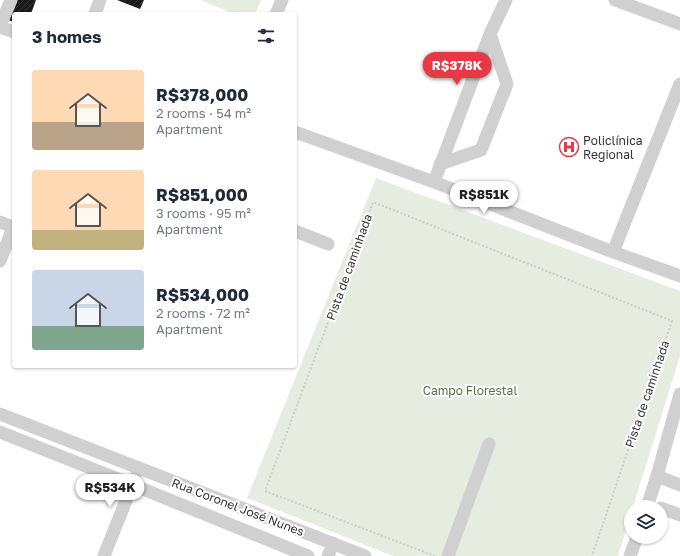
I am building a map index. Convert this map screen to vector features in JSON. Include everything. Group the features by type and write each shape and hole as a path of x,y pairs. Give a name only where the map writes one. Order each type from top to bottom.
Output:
{"street":[{"path":"11,0 0,26 12,31"},
{"path":"96,12 100,0"},
{"path":"277,12 282,0"},
{"path":"434,182 490,34 506,0"},
{"path":"616,0 680,24"},
{"path":"440,164 481,150 507,84 490,34"},
{"path":"613,252 680,84"},
{"path":"297,133 434,182 613,252 680,276"},
{"path":"0,222 12,225"},
{"path":"0,261 12,231"},
{"path":"297,232 328,244"},
{"path":"655,500 657,476 680,394"},
{"name":"Rua Coronel José Nunes","path":"0,414 365,556"},
{"name":"Rua Coronel José Nunes","path":"0,432 308,556"},
{"path":"448,556 489,444"},
{"path":"104,556 133,485 138,468"},
{"path":"657,476 680,485"},
{"path":"668,511 680,515"},
{"path":"328,556 333,543"},
{"path":"630,556 634,544"}],"path":[{"name":"Pista de caminhada","path":"437,556 265,491 373,202 672,321 592,556"}],"green space":[{"path":"201,0 261,0 256,12 229,12"},
{"name":"Campo Florestal","path":"376,178 680,291 680,356 635,500 624,500 624,537 618,556 393,556 247,498"}],"building":[{"path":"16,0 36,0 32,12 12,12 12,21 8,20"},
{"path":"117,0 144,0 140,9"}],"place":[{"name":"Policlínica Regional","path":"569,147"}]}
